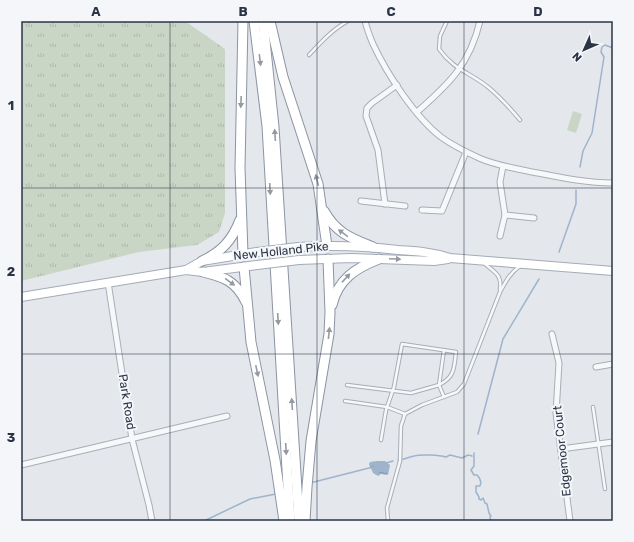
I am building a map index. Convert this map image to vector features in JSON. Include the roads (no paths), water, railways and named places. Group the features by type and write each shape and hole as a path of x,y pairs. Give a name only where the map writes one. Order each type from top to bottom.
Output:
{"highway":[{"path":"243,21 240,146 243,254"},
{"path":"254,21 266,126 289,490 284,521"},
{"path":"263,21 274,127 290,521"},
{"path":"270,21 283,76 315,172 322,207 327,246"},
{"path":"322,207 330,221 342,232 350,238 373,247"},
{"path":"202,261 216,254 227,244 235,232 241,217"},
{"path":"305,521 307,484 314,424 328,343 330,312 328,259"},
{"path":"330,312 334,296 343,280 351,272 361,266 379,259"},
{"path":"244,267 252,342 275,460 289,490 299,521"},
{"path":"203,272 221,277 232,283 241,293 248,305"}],"main road":[{"name":"New Holland Pike","path":"186,270 202,261 243,254 298,247 327,246 373,247 434,253 450,258 613,271"},
{"path":"327,246 328,259"},
{"path":"243,254 244,267"},
{"name":"New Holland Pike","path":"21,297 186,270 203,272 299,260 379,259 434,261 450,258"}],"street":[{"path":"364,21 373,44 397,85 417,112 441,137 466,152 503,166 573,180 594,183 613,183"},
{"path":"417,112 440,92 459,69 473,44 480,21"},
{"path":"385,204 378,150 366,116 366,108 372,102 397,85"},
{"path":"422,210 442,211 466,152"},
{"path":"500,236 505,215 500,182 503,166"},
{"path":"361,201 405,206"},
{"path":"505,215 534,218"},
{"name":"Park Road","path":"108,282 132,439 152,521"},
{"name":"Edgemoor Court","path":"552,334 559,363 556,408 570,521"},
{"path":"596,367 613,364"},
{"path":"21,465 227,416"},
{"path":"561,449 613,442"}],"lane":[{"path":"310,55 340,25 348,21"},
{"path":"447,21 440,36 439,49 447,60 487,87 506,103 520,120"},
{"path":"482,261 499,276 501,282 500,292"},
{"path":"388,521 387,508 400,461 401,426 405,414 422,405 457,392 464,384 500,292 512,272 522,264"},
{"path":"347,385 392,392 411,393 439,385 447,381 453,374 456,352 402,344 392,392 387,407 381,440"},
{"path":"444,350 439,385 444,397"},
{"path":"345,401 387,407 405,414"},
{"path":"593,407 604,489"}],"water":[{"path":"385,461 390,465 388,475 381,474 378,476 373,473 369,464 370,462"}],"waterway":[{"path":"580,167 583,151 592,133 604,57 601,52 602,47 605,45 613,48"},
{"path":"559,252 576,204 576,190"},
{"path":"478,434 503,339 539,279"},
{"path":"474,453 474,466 471,470 474,475 479,477 481,483 480,486 476,486 476,492 479,499 481,500 483,498 487,504 491,521"},
{"path":"398,460 421,455 446,457 450,455 462,458 468,455 472,456"},
{"path":"386,463 393,461"},
{"path":"310,483 373,467"},
{"path":"204,521 250,499 276,494"}]}
